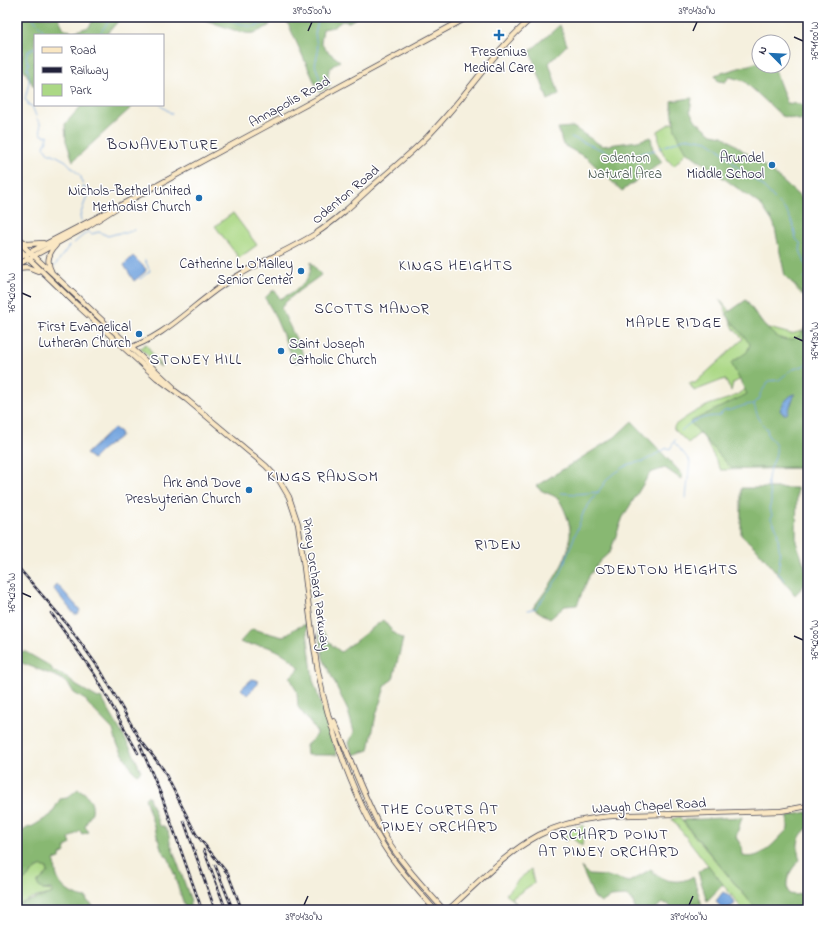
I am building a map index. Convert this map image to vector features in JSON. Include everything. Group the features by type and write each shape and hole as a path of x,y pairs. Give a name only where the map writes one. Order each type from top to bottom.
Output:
{"main road":[{"name":"Annapolis Road","path":"17,259 28,256 57,241 468,17"},
{"name":"Odenton Road","path":"126,350 165,330 222,286 244,272 307,238 332,222 427,137 459,101 506,42 532,17"},
{"path":"17,239 27,244 35,245 57,241"},
{"path":"17,239 28,256"},
{"path":"55,278 49,266 48,259 50,252 57,241"},
{"path":"17,247 28,256"},
{"name":"Annapolis Road","path":"17,266 28,256"},
{"name":"Piney Orchard Parkway","path":"28,256 55,278 132,348 179,394"},
{"name":"Piney Orchard Parkway","path":"28,256 46,276 126,350 159,379 266,466 278,480 293,506 301,542 318,672 327,707 345,761 373,827 399,869 435,910"},
{"path":"17,266 31,268 46,276"},
{"name":"Piney Orchard Parkway","path":"327,707 370,806 385,835 404,863 444,910"},
{"name":"Waugh Chapel Road","path":"448,910 510,854 526,843 560,826 579,820 608,816 780,811 808,806"}],"green space":[{"path":"17,17 58,17 64,29 73,32 89,27 95,17 128,17 120,19 107,34 34,34 34,87 20,63 23,52 17,44"},
{"path":"196,17 266,17 270,25 257,32 248,33 234,30"},
{"path":"285,17 358,17 349,22 342,21 334,27 323,29 321,43 326,50 340,61 329,71 328,77 330,86 319,92"},
{"path":"560,25 567,45 549,63 559,94 548,100 530,51"},
{"path":"751,64 751,74 776,74 787,103 808,105 808,122 782,116 744,81 730,77 725,82 718,81 715,75"},
{"path":"692,98 690,111 696,121 712,134 723,136 771,171 808,204 808,303 802,292 785,276 774,224 762,206 686,151 675,130 671,101"},
{"path":"81,106 133,106 73,161 66,141 65,124"},
{"name":"Odenton Natural Area","path":"671,123 691,126 699,139 708,141 718,148 738,168 762,185 787,212 793,224 796,239 801,244 800,248 807,270 807,274 804,277 808,280 808,300 794,285 787,270 785,262 786,233 762,203 711,169 689,149 674,166 667,158 660,146 658,131"},
{"name":"Odenton Natural Area","path":"573,127 602,146 638,141 651,137 653,150 662,162 622,191 587,158 563,145 558,128"},
{"path":"233,213 257,245 239,258 215,226"},
{"path":"311,262 321,275 294,294 281,308 306,360 295,363 273,312 265,298 272,291 275,291 280,299 297,289 309,276"},
{"path":"719,299 734,316 751,307 765,327 791,334 803,331 808,323 808,468 721,470 701,432 688,443 674,429 674,426 686,417 709,405 733,397 745,388 741,380 733,383 731,391 725,379 694,391 689,383 695,383 743,339 734,329"},
{"path":"746,300 768,330 776,336 784,339 792,339 800,335 808,325 808,467 731,468 690,422 747,394 731,363 747,352 750,344 726,314"},
{"path":"146,344 161,367 140,348"},
{"path":"632,421 682,474 681,479 665,468 650,473 623,517 610,552 600,561 589,576 577,605 565,606 550,619 533,608 556,576 562,564 570,539 570,527 566,514 559,500 536,486 615,437"},
{"path":"741,488 797,488 796,542 808,581 795,595 757,549 741,535"},
{"path":"383,620 393,632 403,639 393,679 386,684 376,715 369,750 353,755 349,743 354,732 348,711 323,658 318,628 326,635 328,642 341,652"},
{"path":"306,624 313,680 337,755 307,755 306,745 313,739 317,732 298,707 297,692 290,677 300,668 276,650 265,646 240,642 252,629 283,637 294,629"},
{"path":"19,644 18,648 21,652 24,651 50,666 54,672 62,674 77,686 98,698 101,697 132,751 141,771 137,774 133,771 117,744 113,730 87,703 87,701 74,693 69,685 60,678 17,661 17,647"},
{"path":"78,789 84,792 91,801 92,812 85,827 89,832 82,834 80,831 69,839 71,844 65,847 65,852 60,855 60,858 54,860 57,877 63,887 77,896 87,898 86,900 93,906 94,909 98,910 17,910 19,904 51,894 53,891 51,889 43,890 38,886 38,882 48,873 47,868 42,866 34,870 26,879 17,883 17,835 51,815 60,799 67,798"},
{"path":"148,795 159,825 164,826 168,831 170,842 191,901 189,904 194,910 186,910 177,884 178,883 175,879 176,874 174,874 169,859 162,851 145,798"},
{"path":"808,812 808,828 804,831 798,842 800,860 791,871 787,880 787,889 789,894 796,895 808,891 808,910 757,910 682,820 742,817 736,837 742,847 743,856 750,857 762,853 788,829 788,816"},
{"path":"680,817 757,910 743,910 672,819"},
{"path":"584,825 582,846 572,838 565,842 567,831"},
{"path":"708,865 723,884 707,901 698,872"},
{"path":"42,866 47,868 48,873 38,882 43,890 53,891 51,894 32,898 17,906 17,883 26,879 34,870"},
{"path":"581,867 589,875 607,876 629,882 651,869 659,877 671,881 683,881 693,876 701,902 682,906 685,910 673,910 668,904 662,903 654,910 635,910 633,901 626,896 610,897 601,903 594,897"},
{"path":"531,870 534,883 512,898 517,905 506,894 520,878"},
{"path":"701,902 702,910 685,910 682,906"}],"water":[{"path":"133,256 146,269 145,272 134,281 124,265"},
{"path":"795,394 787,414 783,414 780,410 782,405 788,398"},
{"path":"114,428 120,432 121,436 103,449 93,459 86,454"},
{"path":"57,584 80,610 78,614 74,614 54,589"},
{"path":"252,679 257,680 258,684 247,695 241,689"},
{"path":"723,892 729,895 735,904 726,910 723,910 716,901"}],"waterway":[{"path":"17,18 21,17"},
{"path":"32,17 46,34"},
{"path":"100,34 109,20 115,17"},
{"path":"219,17 248,26 259,25 277,17"},
{"path":"319,17 315,34 318,52 315,65 319,76 319,86"},
{"path":"34,48 28,51 26,57 29,65 27,67 29,80 25,100 28,102 28,105 32,106 36,116"},
{"path":"161,106 172,114"},
{"path":"37,119 40,123 41,134 45,136 48,135 44,147 49,154 53,154 66,161 81,177 83,187 89,190 80,216 81,221"},
{"path":"571,137 614,155 630,156 655,150"},
{"path":"660,148 683,139 690,138 708,141 718,148 738,168 762,185 787,212 793,224 796,239 801,244 800,250 808,271"},
{"path":"87,230 91,234 99,232 108,236 134,230"},
{"path":"74,243 87,232"},
{"path":"54,267 69,246"},
{"path":"138,277 140,279 150,271 145,260"},
{"path":"808,273 804,278 808,280"},
{"path":"681,431 698,419 719,416 724,411 754,404 760,398 760,394 769,381 779,380 791,370 803,366 808,362"},
{"path":"754,404 762,424 767,429 768,436 776,446 775,456 768,479 768,486 771,496 771,504 769,509 772,514 771,519 777,529 780,557 778,573 785,580"},
{"path":"528,610 536,608 560,575 584,511 609,477 629,464 644,461 667,448 670,449 675,440"},
{"path":"675,443 690,461 686,498"},
{"path":"561,493 576,494 599,492"}],"railway":[{"path":"17,566 67,624 101,671 139,738 163,769 196,834 228,874 242,910"},
{"path":"51,613 95,675 138,753"},
{"path":"140,745 162,797 202,910"},
{"path":"184,821 215,910"},
{"path":"204,850 226,910"},
{"path":"215,865 233,910"}],"place":[{"name":"Fresenius Medical Care","path":"499,35"},
{"name":"Arundel Middle School","path":"772,165"},
{"name":"Nichols-Bethel United Methodist Church","path":"199,198"},
{"name":"Catherine L. O'Malley Senior Center","path":"301,271"},
{"name":"First Evangelical Lutheran Church","path":"139,334"},
{"name":"Saint Joseph Catholic Church","path":"281,351"},
{"name":"Ark and Dove Presbyterian Church","path":"249,490"}],"district":[{"name":"BONAVENTURE","path":"163,144"},
{"name":"KINGS HEIGHTS","path":"456,265"},
{"name":"SCOTTS MANOR","path":"372,308"},
{"name":"MAPLE RIDGE","path":"674,322"},
{"name":"STONEY HILL","path":"196,359"},
{"name":"KINGS RANSOM","path":"323,476"},
{"name":"RIDEN","path":"498,544"},
{"name":"ODENTON HEIGHTS","path":"667,569"},
{"name":"THE COURTS AT PINEY ORCHARD","path":"440,818"},
{"name":"ORCHARD POINT AT PINEY ORCHARD","path":"609,842"}]}
